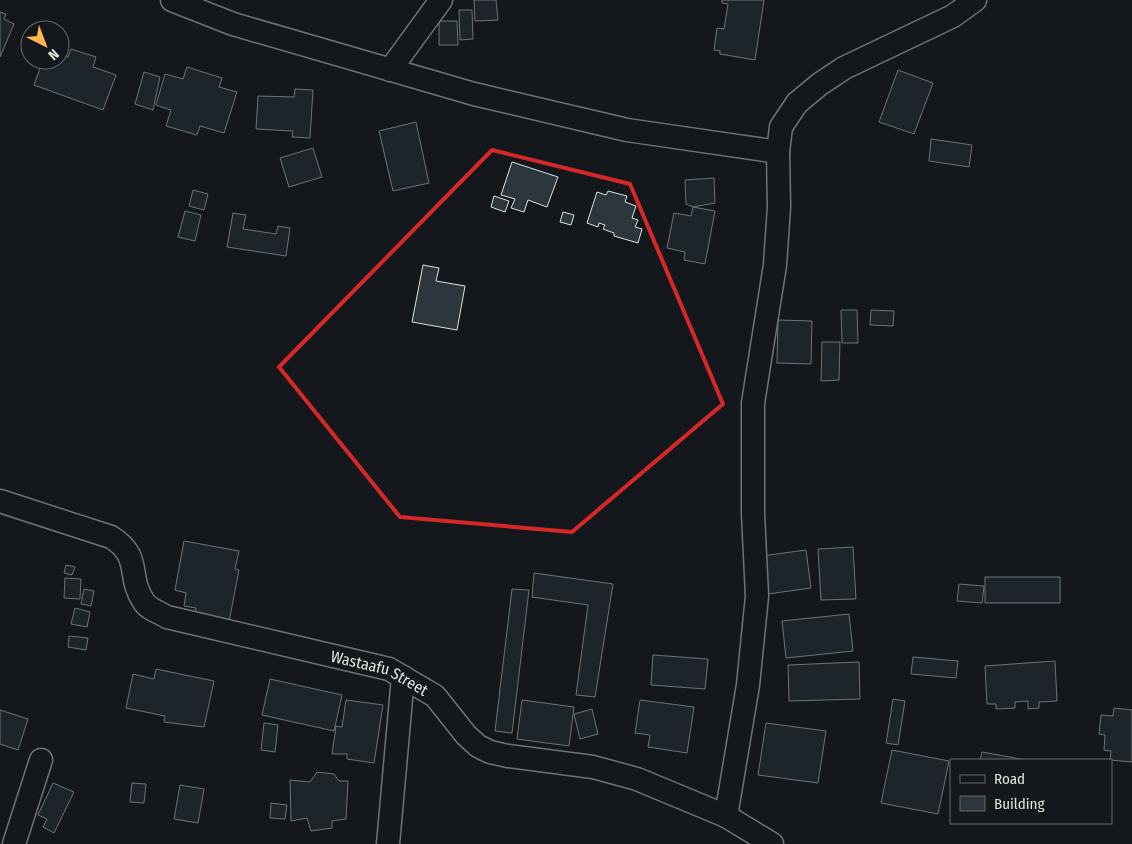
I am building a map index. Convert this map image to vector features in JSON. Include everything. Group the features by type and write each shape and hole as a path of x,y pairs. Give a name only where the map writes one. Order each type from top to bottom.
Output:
{"street":[{"path":"172,0 233,24 474,94 628,130 778,152"},
{"path":"390,70 441,0"},
{"path":"726,816 748,685 756,596 753,514 753,403 775,264 780,207 778,152 781,127 797,103 820,84 844,68 953,16 975,0"},
{"name":"Wastaafu Street","path":"0,502 111,537 122,544 131,555 135,583 145,604 167,617 389,669 435,696 466,734 478,746 490,752 593,767 637,779 726,816 772,844"},
{"path":"388,844 403,677"},
{"path":"14,844 41,760"}],"highlighted area":[{"path":"492,150 630,184 723,404 572,532 400,517 279,367"}],"building":[{"path":"474,0 496,0 498,20 475,21"},
{"path":"722,0 764,0 755,60 720,54 720,51 714,50 717,28 724,29 728,4 722,3"},
{"path":"459,10 472,10 473,39 460,40"},
{"path":"0,12 6,14 4,19 14,24 0,57"},
{"path":"439,21 457,21 458,45 439,45"},
{"path":"71,49 96,57 93,67 116,75 103,110 34,85 39,70 70,70"},
{"path":"187,67 222,78 219,87 237,92 224,133 200,126 197,135 166,126 171,110 156,105 165,74 183,79"},
{"path":"898,70 933,83 914,134 879,122"},
{"path":"144,72 160,77 153,110 135,104"},
{"path":"295,89 313,90 310,138 292,137 293,131 256,129 258,96 294,97"},
{"path":"416,122 429,183 393,191 379,131"},
{"path":"931,139 972,145 969,167 929,161"},
{"path":"313,148 322,177 289,187 280,158"},
{"path":"512,162 558,177 547,207 528,200 524,212 511,208 515,199 501,195"},
{"path":"714,178 715,203 693,207 686,204 685,180"},
{"path":"193,190 208,194 204,210 189,206"},
{"path":"608,191 627,196 625,202 636,206 632,218 638,220 635,227 642,229 638,243 614,236 614,233 603,229 605,225 599,223 598,227 587,223 597,192 606,195"},
{"path":"494,196 509,201 505,212 491,207"},
{"path":"693,207 715,211 705,264 684,260 685,252 667,248 674,213 691,216"},
{"path":"185,211 201,215 195,241 178,237"},
{"path":"563,212 574,215 571,225 560,222"},
{"path":"233,213 246,215 243,229 276,234 278,226 290,228 286,256 227,247"},
{"path":"423,265 439,268 436,281 465,286 457,330 412,322"},
{"path":"841,310 857,310 858,343 842,343"},
{"path":"871,310 894,311 893,326 870,325"},
{"path":"778,320 812,321 811,364 777,363"},
{"path":"822,342 840,342 839,380 821,381"},
{"path":"184,541 239,551 235,569 239,570 229,622 194,616 196,608 184,606 186,593 175,590"},
{"path":"853,547 856,599 821,600 818,549"},
{"path":"806,550 811,588 768,594 762,556"},
{"path":"66,565 75,567 72,575 64,573"},
{"path":"534,573 613,584 595,697 576,695 588,605 532,597"},
{"path":"985,577 1060,577 1060,603 985,603"},
{"path":"65,578 81,579 80,599 64,598"},
{"path":"959,584 984,586 982,603 957,601"},
{"path":"84,589 94,591 91,606 81,604"},
{"path":"512,589 529,590 512,733 495,731"},
{"path":"75,608 90,612 87,627 71,624"},
{"path":"849,614 853,651 786,658 782,621"},
{"path":"69,636 88,638 86,650 68,647"},
{"path":"653,655 708,659 705,689 651,685"},
{"path":"913,657 958,661 956,678 911,674"},
{"path":"1055,661 1057,701 1039,702 1039,708 1028,709 1028,701 1015,702 1015,708 996,709 996,704 987,704 985,666"},
{"path":"859,662 860,699 789,701 788,665"},
{"path":"156,669 214,681 204,727 164,722 165,716 126,708 133,674 154,679"},
{"path":"270,679 342,695 334,731 262,715"},
{"path":"893,699 905,701 898,745 886,743"},
{"path":"346,700 383,705 374,763 347,759 347,754 332,754 336,726 342,727"},
{"path":"522,700 574,707 569,746 517,739"},
{"path":"640,700 694,707 687,753 648,747 650,735 635,733"},
{"path":"1114,708 1132,710 1132,762 1112,760 1110,759 1111,751 1104,750 1105,735 1099,734 1101,715 1113,716"},
{"path":"592,709 598,734 580,739 574,714"},
{"path":"0,710 28,719 18,750 0,744"},
{"path":"264,723 278,725 275,752 261,750"},
{"path":"766,723 826,731 818,783 758,775"},
{"path":"892,750 949,761 938,814 881,803"},
{"path":"982,752 1020,759 980,759"},
{"path":"317,772 334,774 339,781 348,781 346,819 332,821 332,828 311,831 307,818 291,821 290,780 310,782"},
{"path":"53,783 74,792 54,833 43,827 47,819 38,815"},
{"path":"132,783 146,784 144,803 130,802"},
{"path":"180,785 204,789 198,823 174,819"},
{"path":"271,803 287,805 285,819 270,818"}]}
